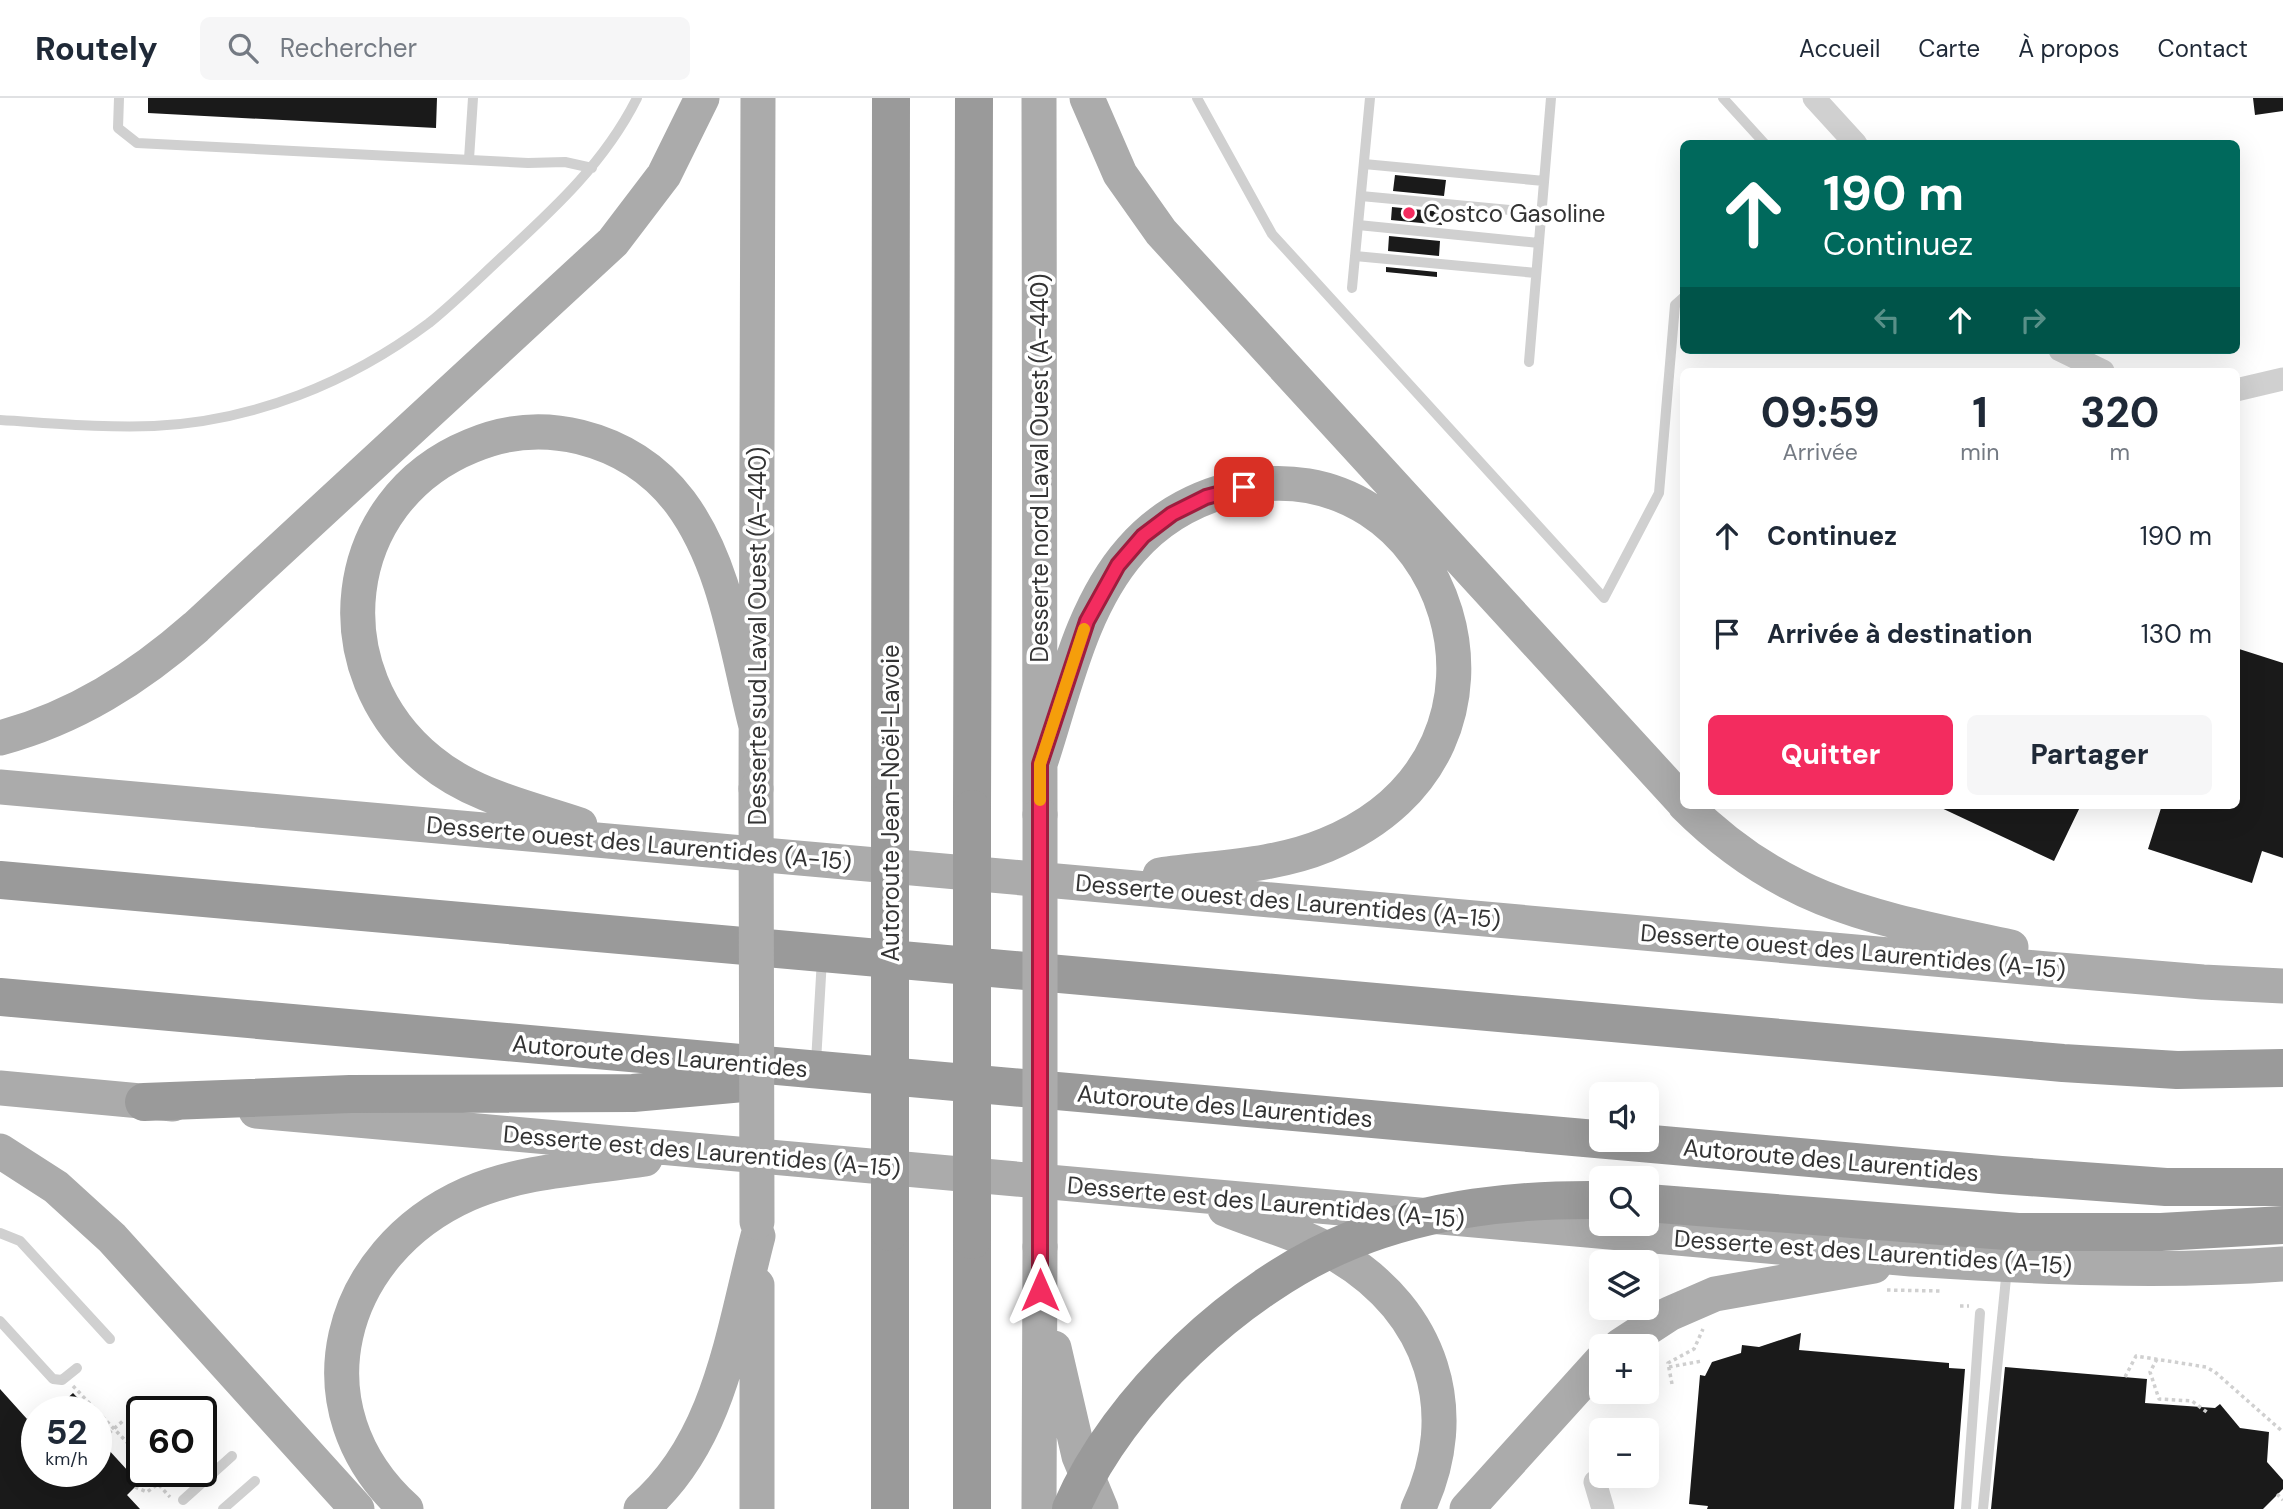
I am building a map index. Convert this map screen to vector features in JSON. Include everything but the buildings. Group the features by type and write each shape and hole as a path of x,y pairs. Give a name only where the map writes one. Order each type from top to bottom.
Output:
{"highway":[{"name":"Autoroute Jean-Noël-Lavoie","path":"890,1509 891,98"},
{"path":"972,1509 974,98"},
{"path":"0,880 2063,1063 2177,1070 2283,1069"},
{"name":"Autoroute des Laurentides","path":"0,997 828,1073 2001,1175 2166,1187 2283,1187"},
{"path":"144,1101 350,1094 633,1093 828,1073"},
{"path":"1071,1509 1095,1463 1151,1387 1218,1322 1297,1270 1351,1241 1467,1208 1526,1201 1589,1200"},
{"path":"1659,1204 2018,1232 2161,1232 2283,1225"}],"main road":[{"path":"0,738 38,727 105,695 150,666 205,619 613,242 664,175 702,98"},
{"name":"Desserte sud Laval Ouest (A-440)","path":"757,1509 758,98"},
{"name":"Desserte nord Laval Ouest (A-440)","path":"1039,98 1039,1509"},
{"path":"1087,98 1120,174 1161,232 1680,800"},
{"path":"633,843 460,781 416,749 384,710 370,681 362,654 357,623 359,581 372,539 383,519 411,485 426,471 459,451 513,434 570,435 631,458 665,486 702,539 725,604 756,726"},
{"path":"1040,764 1087,621 1106,583 1143,536 1172,514 1197,501 1225,491 1260,484 1297,486 1334,495 1363,508 1397,533 1434,583 1452,634 1456,676 1454,695 1449,717 1432,757 1414,783 1390,807 1343,837 1289,858 1094,883"},
{"name":"Desserte ouest des Laurentides (A-15)","path":"0,787 2158,978 2283,986"},
{"path":"1690,809 1727,843 1766,870 1833,904 1872,917 2158,978"},
{"name":"Desserte est des Laurentides (A-15)","path":"0,1088 1911,1259 2007,1265 2202,1268 2283,1264"},
{"path":"0,1151 56,1187 112,1238 356,1509"},
{"path":"406,1509 383,1485 359,1447 349,1419 342,1376 344,1336 353,1308 365,1282 385,1254 410,1230 436,1212 490,1186 528,1176 693,1152"},
{"path":"1186,1194 1329,1250 1377,1284 1407,1317 1425,1348 1440,1409 1438,1456 1418,1509"},
{"path":"640,1509 682,1464 711,1407 757,1229"},
{"path":"1638,1334 1669,1314 1714,1294 1911,1259"},
{"path":"1040,1290 1079,1456 1101,1509"},
{"path":"1467,1509 1589,1374"}],"street":[{"path":"1814,98 1849,140"},
{"path":"2068,354 2098,368"},
{"path":"2240,389 2283,379"},
{"path":"1597,1488 1603,1509"}],"lane":[{"path":"118,98 118,128 137,143 565,162 592,168"},
{"path":"469,159 473,98"},
{"path":"0,420 126,426 186,423 240,414 310,391 364,365 429,322 543,219 592,168 636,98"},
{"path":"1197,98 1272,234 1604,598 1659,493 1675,305 1680,301"},
{"path":"1352,288 1370,98"},
{"path":"1528,362 1551,98"},
{"path":"1723,98 1761,140"},
{"path":"1364,164 1544,181"},
{"path":"1361,196 1541,213"},
{"path":"1358,225 1538,243"},
{"path":"1355,256 1536,273"},
{"path":"822,953 828,1073"},
{"path":"0,1233 20,1241 110,1339"},
{"path":"1983,1509 2007,1265"},
{"path":"1966,1509 1980,1313"},
{"path":"0,1321 53,1379 62,1380 77,1368"},
{"path":"181,1502 232,1456"},
{"path":"223,1509 255,1481"}],"path":[{"path":"2125,1377 2136,1356 2215,1371 2283,1432"},
{"path":"2157,1359 2150,1371 2159,1399 2192,1401 2208,1413"},
{"path":"1672,1384 1669,1367 1702,1361"},
{"path":"70,1384 126,1440"},
{"path":"114,1428 124,1420"},
{"path":"135,1487 147,1492 154,1487"},
{"path":"162,1487 181,1502"},
{"path":"2277,1494 2283,1500"}],"slow traffic":[{"path":"1040,800 1040,764 1084,629"}],"place":[{"name":"Costco Gasoline","path":"1409,213"}],"route":[{"path":"1040,1290 1040,764 1087,621 1118,565 1143,536 1172,514 1206,497 1244,487"}]}
